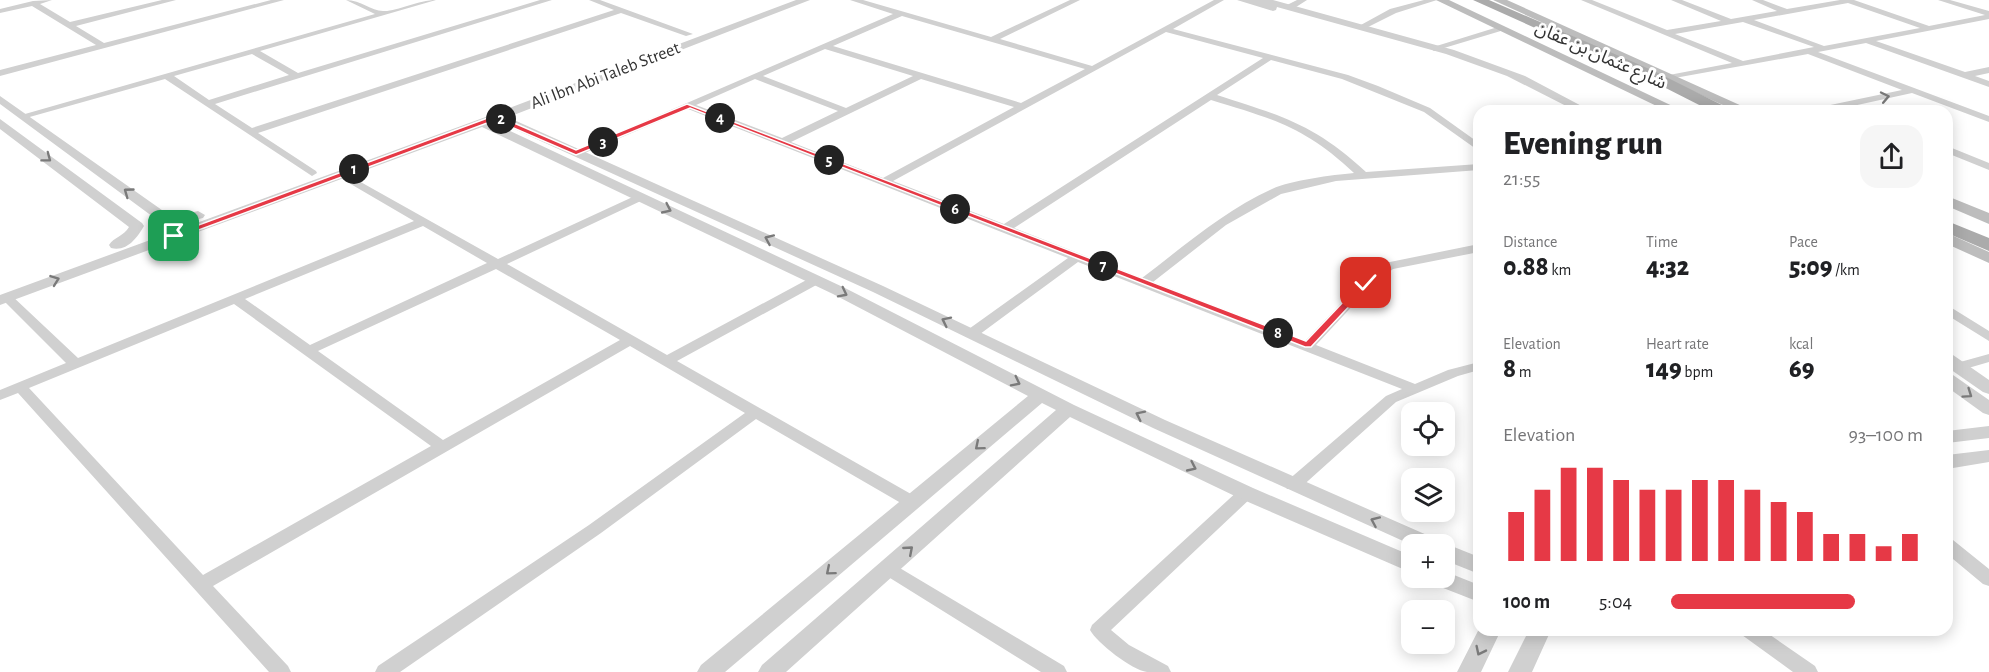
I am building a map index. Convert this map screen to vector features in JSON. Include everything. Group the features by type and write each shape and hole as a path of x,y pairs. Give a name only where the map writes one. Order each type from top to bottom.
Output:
{"main road":[{"path":"1441,0 1664,105"},
{"name":"شارع عثمان بن عفان","path":"1460,0 1684,105"},
{"name":"شارع عثمان بن عفان","path":"1479,0 1649,74 1709,105"},
{"path":"1498,0 1734,105"},
{"path":"1522,28 1617,72 1627,75 1635,74 1634,70 1540,28"},
{"path":"1691,105 1637,80 1655,80 1708,105"},
{"path":"1953,205 1989,220"},
{"path":"1953,218 1988,245"},
{"path":"1953,230 1988,245"},
{"path":"1955,246 1988,245"}],"street":[{"path":"0,6 13,1 48,0"},
{"path":"69,25 172,0"},
{"path":"0,73 280,0"},
{"path":"350,0 382,14"},
{"path":"23,116 432,0"},
{"path":"208,103 548,0"},
{"path":"593,0 689,34"},
{"name":"Ali Ibn Abi Taleb Street","path":"2,295 488,120 805,0"},
{"path":"854,0 1093,69"},
{"path":"992,40 1076,0"},
{"path":"885,181 1220,0"},
{"path":"1242,0 1435,54 1516,86 1553,105"},
{"path":"1262,0 1363,26 1434,48 1514,75 1573,105"},
{"path":"1290,7 1303,0"},
{"path":"1363,26 1393,11 1433,0"},
{"path":"1585,0 1740,63"},
{"path":"1675,0 1730,21"},
{"path":"1756,0 1787,11"},
{"path":"1665,33 1847,0 1927,27"},
{"path":"1942,0 1989,16"},
{"path":"1960,0 1989,9"},
{"name":"Ali Ibn Abi Taleb Street","path":"2,295 116,245 775,1"},
{"path":"0,11 29,2 103,46"},
{"path":"250,132 622,10"},
{"path":"576,153 900,14"},
{"path":"1672,77 1989,16"},
{"path":"1744,19 1822,47"},
{"path":"1434,48 1501,28"},
{"path":"1167,30 1375,87 1427,110 1473,144"},
{"path":"1864,39 1989,84"},
{"path":"827,47 1023,107"},
{"path":"253,51 297,76"},
{"path":"1806,51 1953,105"},
{"path":"1005,228 1270,57"},
{"path":"1964,75 1989,70"},
{"path":"166,75 312,173"},
{"path":"782,142 920,76"},
{"path":"757,77 846,111"},
{"path":"1844,105 1914,90"},
{"path":"1209,96 1273,116 1301,128 1336,152 1363,176"},
{"path":"0,99 165,219 178,220 198,215"},
{"path":"1953,105 1989,119"},
{"path":"690,106 1416,388"},
{"path":"488,120 576,153 878,289 1159,424 1406,534"},
{"path":"488,120 641,197 816,280 1068,410 1246,493 1401,560"},
{"path":"0,123 137,226 130,237 116,245"},
{"path":"1953,152 1989,167"},
{"path":"1145,282 1221,223 1277,191 1336,178 1473,167"},
{"path":"341,174 912,502"},
{"path":"308,351 496,262 641,197"},
{"path":"0,395 424,221"},
{"path":"1308,345 1366,283 1389,266 1473,249"},
{"path":"971,334 1078,256"},
{"path":"666,361 816,280"},
{"path":"2,295 76,364"},
{"path":"235,298 442,447"},
{"path":"1953,313 1989,337"},
{"path":"201,584 630,339"},
{"path":"1953,367 1989,358"},
{"path":"1293,485 1391,399 1453,373 1473,368"},
{"path":"1953,369 1989,388"},
{"path":"1953,370 1989,409"},
{"path":"20,387 281,672"},
{"path":"709,672 1040,395"},
{"path":"770,672 1068,410"},
{"path":"385,672 595,528 756,412"},
{"path":"1953,436 1989,432"},
{"path":"1953,461 1989,456"},
{"path":"1161,672 1122,650 1099,630 1246,493"},
{"path":"1953,549 1989,579"},
{"path":"1455,556 1473,563"},
{"path":"888,568 1057,672"},
{"path":"1455,584 1473,591"},
{"path":"1469,672 1487,636"},
{"path":"1520,672 1537,636"},
{"path":"1757,636 1808,672"}],"route":[{"path":"174,236 495,117 576,153 690,106 1308,345 1366,283"}]}
